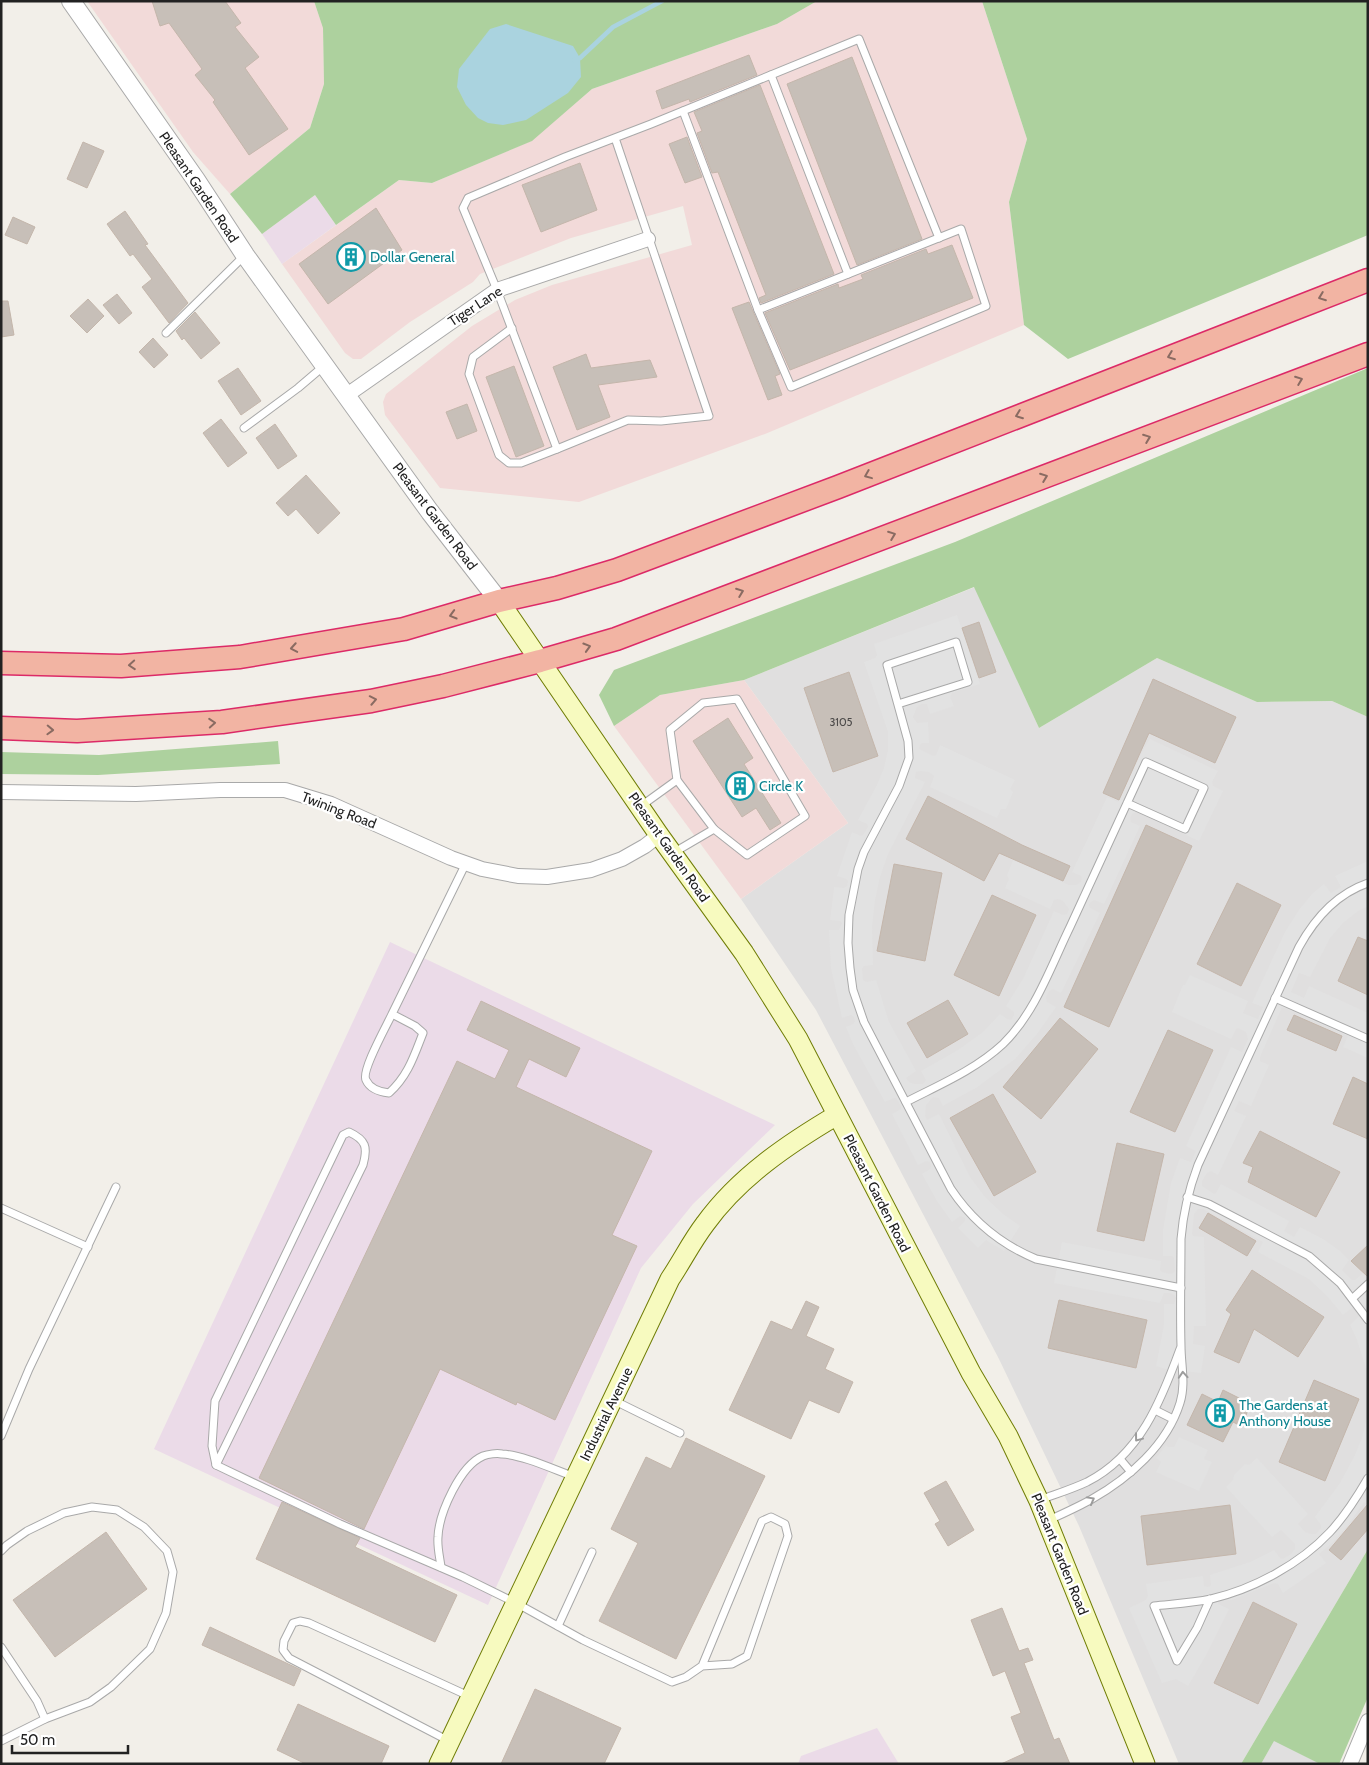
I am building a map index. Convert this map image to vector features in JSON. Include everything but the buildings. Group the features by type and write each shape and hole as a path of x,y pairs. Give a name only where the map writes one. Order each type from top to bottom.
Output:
{"highway":[{"path":"1,663 121,666 240,657 404,629 499,601 557,588 626,566 838,487 1368,280"},
{"path":"1,728 76,731 222,722 371,701 443,686 540,661 616,639 1368,354"}],"main road":[{"name":"Pleasant Garden Road","path":"499,601 659,835 744,953 798,1039 971,1374 1008,1436 1039,1501 1144,1764"},
{"name":"Industrial Avenue","path":"439,1764 670,1279 705,1223 744,1179 791,1143 837,1115"}],"street":[{"name":"Pleasant Garden Road","path":"71,1 196,180 245,255 430,512 499,601"},
{"name":"Tiger Lane","path":"347,395 497,290 648,239"},
{"name":"Twining Road","path":"1,792 136,794 220,790 285,790 332,804 482,869 518,876 547,877 591,870 622,859 645,846 659,835"},
{"path":"1350,1764 1368,1721"}],"lane":[{"path":"557,450 512,328 464,208 468,198 859,39 939,238"},
{"path":"770,75 848,274"},
{"path":"683,111 758,310 791,386 986,306 961,229 758,310"},
{"path":"512,328 472,357 469,374 499,455 509,463 521,463 557,450 628,420 661,421 709,416 615,138"},
{"path":"166,333 245,255"},
{"path":"244,428 298,388 325,365"},
{"path":"898,704 968,682 956,642 886,665 908,741 909,758 898,786 864,852 858,869 849,915 848,943 853,990 864,1022 951,1189 975,1220 1003,1243 1018,1252 1036,1259 1181,1288"},
{"path":"737,699 805,816 747,855 714,829 677,780 670,730 703,702 737,699"},
{"path":"906,1102 965,1072 1003,1044 1019,1025 1034,1001 1053,963 1127,803 1146,762 1204,788 1186,829 1127,803"},
{"path":"640,807 677,780"},
{"path":"672,853 714,829"},
{"path":"392,1014 416,1026 423,1033 412,1061 400,1083 389,1093 377,1092 366,1080 365,1070 392,1014 466,863"},
{"path":"1047,1521 1091,1500 1131,1472 1152,1452 1173,1419 1184,1385 1181,1346 1182,1223 1187,1197 1198,1165 1309,929 1333,903 1345,894 1368,883"},
{"path":"1275,998 1368,1039"},
{"path":"349,1132 356,1135 364,1143 367,1152 363,1165 216,1465 212,1446 215,1401 343,1135 349,1132"},
{"path":"1,1436 5,1419 116,1187"},
{"path":"1187,1197 1209,1204 1309,1256 1340,1283 1368,1320"},
{"path":"1,1208 88,1247"},
{"path":"1353,1298 1368,1284"},
{"path":"1039,1501 1087,1482 1120,1459 1145,1428 1155,1410 1181,1346"},
{"path":"612,1400 680,1433"},
{"path":"1155,1410 1173,1419"},
{"path":"441,1567 438,1537 444,1509 455,1486 469,1466 483,1456 502,1454 512,1456 576,1477"},
{"path":"1120,1459 1131,1472"},
{"path":"216,1465 340,1524 441,1567 516,1603 583,1640 672,1682 686,1677 702,1666 732,1664 746,1656 788,1536 785,1524 771,1517 762,1521 702,1666"},
{"path":"1210,1599 1197,1628 1177,1661 1154,1606 1210,1599 1257,1582 1290,1565 1311,1550 1336,1525 1353,1504 1368,1478"},
{"path":"1,1551 6,1545 28,1531 64,1514 92,1507 117,1510 144,1528 167,1551 173,1572 166,1613 150,1649 111,1687 90,1702 45,1719 1,1741"},
{"path":"558,1626 592,1552"},
{"path":"450,1741 289,1658 283,1650 284,1641 293,1623 300,1621 309,1623 471,1697"},
{"path":"1,1647 37,1700 45,1719"}],"shaded area":[{"path":"87,1 314,1 323,27 324,84 310,128 230,194 193,152"},
{"path":"817,1 982,1 1027,139 1009,202 1024,325 765,434 579,502 440,488 385,415 383,402 386,394 472,326 515,300 552,285 692,245 683,206 571,238 480,274 473,282 410,322 361,359 353,359 345,353 282,264 399,180 432,183 531,141 592,89 777,24"},
{"path":"315,195 336,225 282,264 262,234"},
{"path":"975,587 1039,728 1157,658 1257,702 1332,701 1368,717 1368,1549 1241,1764 1179,1764 1079,1526 999,1359 816,1010 741,899 848,823 744,680"},
{"path":"957,615 980,684 952,693 950,697 954,706 930,714 927,704 917,707 913,717 917,723 928,722 929,743 922,743 919,749 933,756 936,755 940,745 1015,780 1010,789 1013,792 1006,809 1001,809 997,818 930,787 934,776 929,772 916,772 915,778 925,782 888,854 880,877 872,927 873,965 864,966 862,969 863,980 866,982 876,980 889,1022 916,1071 906,1078 909,1082 923,1084 926,1080 921,1071 958,1050 983,1032 1000,1014 1011,1020 1014,1012 1006,1006 1023,979 1054,911 1063,915 1067,914 1069,909 1059,899 1054,900 1050,909 1005,888 1009,879 1007,875 1013,860 1069,885 1076,885 1081,882 1081,876 1072,872 1107,797 1118,802 1150,739 1218,771 1212,782 1213,786 1223,791 1199,841 1137,812 1132,814 1131,822 1140,826 1104,904 1094,900 1089,905 1090,908 1100,913 1061,993 1053,989 1049,991 1046,997 1047,1002 1056,1007 1037,1034 1015,1059 976,1088 943,1106 939,1098 933,1097 926,1105 925,1116 927,1120 939,1114 970,1177 985,1197 1003,1214 1020,1226 1004,1251 986,1240 978,1248 958,1228 965,1221 965,1218 960,1216 952,1222 937,1201 922,1174 930,1169 930,1162 926,1161 918,1165 892,1114 901,1109 901,1106 896,1098 885,1102 853,1044 846,1027 853,1024 855,1021 854,1017 851,1015 842,1018 831,968 829,930 839,930 842,923 830,920 834,887 844,888 847,886 848,881 846,879 837,876 852,832 861,836 868,827 867,824 858,820 877,785 884,768 888,750 888,732 864,662 875,658 877,655 874,644"},
{"path":"744,680 848,823 741,899 614,726 660,695"},
{"path":"1368,861 1368,906 1343,923 1330,938 1310,977 1299,973 1291,992 1304,998 1309,986 1368,1013 1368,1058 1343,1047 1348,1036 1282,1007 1260,1057 1260,1061 1269,1065 1251,1106 1239,1101 1234,1111 1246,1116 1218,1175 1211,1171 1207,1173 1202,1181 1202,1186 1214,1194 1221,1184 1289,1221 1284,1231 1294,1237 1300,1227 1323,1239 1349,1260 1342,1270 1352,1280 1355,1280 1368,1269 1368,1292 1365,1295 1368,1299 1368,1368 1366,1368 1350,1325 1359,1315 1353,1307 1343,1315 1309,1279 1258,1252 1263,1242 1203,1209 1198,1209 1194,1214 1192,1234 1193,1236 1204,1237 1206,1326 1194,1326 1193,1344 1205,1346 1201,1373 1165,1369 1156,1366 1164,1325 1164,1304 1174,1304 1176,1298 1174,1295 1164,1293 1160,1303 1054,1283 1062,1242 1161,1261 1160,1270 1162,1272 1170,1274 1175,1271 1174,1258 1172,1256 1163,1256 1163,1230 1171,1183 1180,1158 1191,1162 1196,1151 1186,1146 1231,1047 1242,1052 1248,1039 1246,1032 1238,1028 1231,1039 1172,1012 1183,985 1185,985 1190,975 1248,1001 1243,1013 1258,1019 1263,1007 1252,1003 1285,932 1299,910 1312,894 1324,884 1331,893 1341,887 1335,876"},
{"path":"390,942 775,1125 693,1204 641,1268 488,1605 154,1449"},
{"path":"1368,1413 1368,1504 1364,1502 1348,1525 1319,1554 1326,1563 1283,1593 1278,1584 1274,1583 1232,1600 1219,1601 1218,1604 1229,1609 1188,1686 1176,1679 1162,1683 1129,1608 1146,1600 1148,1596 1146,1584 1203,1576 1204,1586 1209,1587 1211,1585 1210,1575 1250,1562 1274,1550 1283,1559 1291,1554 1295,1549 1295,1544 1281,1530 1272,1537 1226,1487 1245,1464 1249,1465 1257,1458 1308,1514 1298,1524 1305,1532 1316,1534 1321,1525 1315,1517 1340,1483 1355,1455 1362,1438"},
{"path":"1179,1437 1208,1450 1204,1459 1212,1462 1199,1491 1156,1472 1161,1462 1156,1458 1166,1445 1174,1447"},
{"path":"877,1728 899,1764 798,1764 801,1756"},
{"path":"1274,1740 1320,1764 1261,1764"}],"green space":[{"path":"314,1 817,1 777,24 592,89 532,141 432,183 399,180 336,225 315,195 262,234 230,194 310,128 324,84 323,28"},
{"path":"982,1 1368,1 1368,235 1068,359 1024,325 1009,202 1027,139"},
{"path":"1368,368 1368,717 1332,701 1257,702 1157,658 1039,728 974,587 744,680 660,695 614,726 599,695 614,670 955,542"},
{"path":"278,741 280,764 98,775 1,774 1,752 99,755"},
{"path":"1368,1549 1368,1697 1339,1764 1320,1764 1274,1741 1261,1764 1241,1764"}],"water":[{"path":"506,24 573,46 580,58 581,77 568,93 526,120 503,125 488,123 478,118 466,105 457,87 459,69 490,29"}],"waterway":[{"path":"574,60 580,58 613,27 662,1"}],"place":[{"name":"Dollar General","path":"351,257"},
{"name":"Circle K","path":"740,786"},
{"name":"The Gardens at Anthony House","path":"1220,1413"}]}
